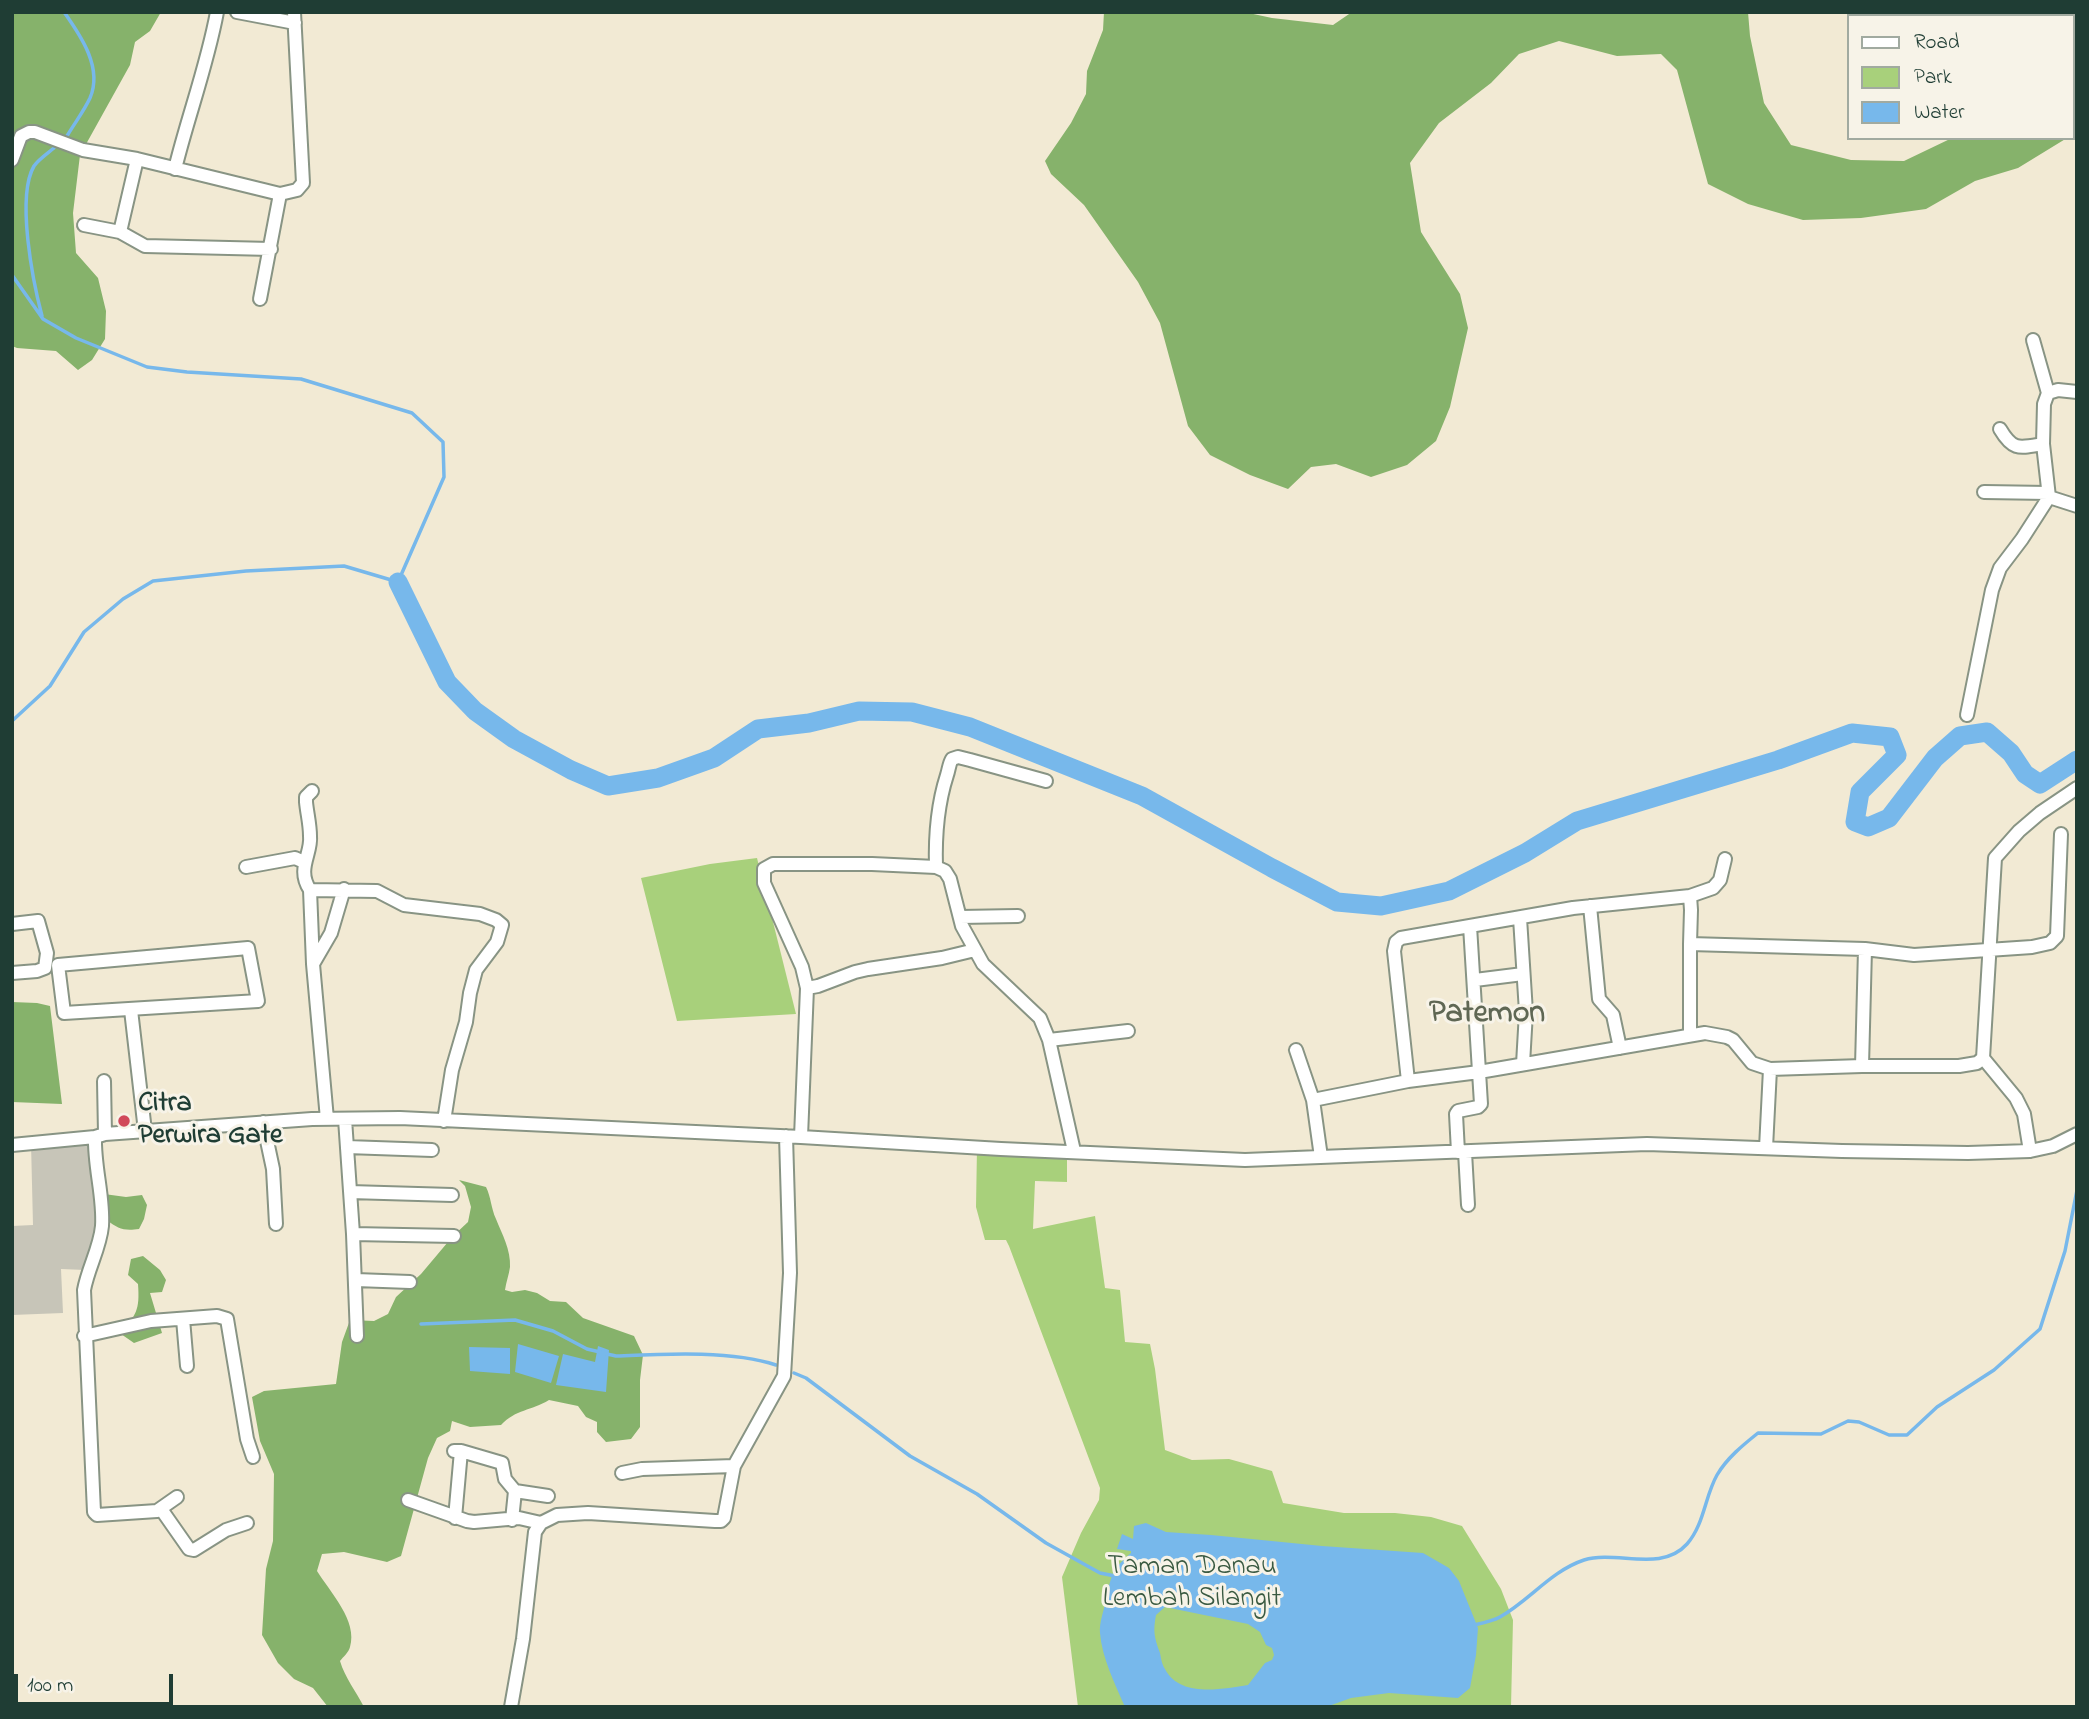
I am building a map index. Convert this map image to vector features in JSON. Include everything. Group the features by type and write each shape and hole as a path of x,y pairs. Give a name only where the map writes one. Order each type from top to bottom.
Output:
{"street":[{"path":"175,169 184,130 208,58 217,12"},
{"path":"12,160 21,136 35,132 83,150 136,159 280,194 297,190 303,183 295,18 237,12"},
{"path":"120,232 136,159"},
{"path":"260,299 280,194"},
{"path":"84,225 120,232 145,246 271,249"},
{"path":"1967,715 1992,590 2000,568 2048,495 2043,444 2044,404 2048,393 2033,340"},
{"path":"2048,393 2058,390 2077,392"},
{"path":"2000,429 2013,446 2043,444"},
{"path":"1984,492 2048,495 2077,506"},
{"path":"936,867 937,812 952,759 958,757 1046,782"},
{"path":"1313,1100 1408,1081 1523,1065 1705,1033 1733,1040 1752,1063 1770,1069 1959,1066 1978,1063 1983,1058 1996,858 1999,851 2040,813 2077,789"},
{"path":"312,790 306,797 311,838 304,862 310,890 313,964 327,1119"},
{"path":"1690,944 1865,949 1914,955 2045,945 2057,936 2061,834"},
{"path":"246,867 295,858 304,862"},
{"path":"1408,1081 1395,959 1396,942 1401,938 1590,906 1690,896 1713,888 1720,880 1725,859"},
{"path":"801,1137 807,988 800,961 764,883 764,869 773,864 936,867 945,871 950,879 962,926 983,964 1040,1018 1049,1040 1074,1151"},
{"path":"313,964 331,933 344,889"},
{"path":"310,890 377,891 404,905 480,914 502,925 497,942 476,970 466,1022 452,1070 444,1121"},
{"path":"1690,896 1690,1035"},
{"path":"1590,906 1599,999 1613,1015 1620,1048"},
{"path":"960,917 1018,916"},
{"path":"1520,918 1525,1012 1523,1065"},
{"path":"12,924 38,921 47,953 45,968 12,973"},
{"path":"1468,1205 1455,1114 1481,1104 1470,926"},
{"path":"248,948 258,1001 131,1010 64,1013 58,965 248,948"},
{"path":"1862,1066 1865,949"},
{"path":"807,988 868,969 942,958 975,950"},
{"path":"1475,980 1523,974"},
{"path":"131,1010 145,1131"},
{"path":"1049,1040 1128,1031"},
{"path":"1296,1050 1313,1100 1321,1157"},
{"path":"1983,1058 2016,1098 2024,1114 2030,1151"},
{"path":"1766,1148 1770,1069"},
{"path":"104,1081 100,1136 102,1224 83,1290 94,1512 97,1515 157,1511 177,1497"},
{"path":"12,1145 145,1131 327,1119 444,1121 786,1136 1001,1149 1287,1160 1647,1144 1968,1153 2030,1151 2053,1146 2077,1133"},
{"path":"345,1119 356,1280 356,1336"},
{"path":"263,1122 273,1169 276,1224"},
{"path":"511,1707 523,1639 535,1532 541,1523 557,1516 588,1513 721,1521 724,1515 734,1466 784,1376 790,1275 786,1136"},
{"path":"347,1147 432,1150"},
{"path":"351,1192 452,1195"},
{"path":"353,1234 454,1236"},
{"path":"356,1280 410,1282"},
{"path":"85,1336 151,1321 217,1317 227,1320 247,1439 253,1457"},
{"path":"183,1319 187,1366"},
{"path":"455,1518 458,1451 502,1462 505,1479 515,1491 548,1496"},
{"path":"622,1473 642,1468 734,1466"},
{"path":"513,1520 515,1491"},
{"path":"408,1500 455,1518 474,1522 519,1518 541,1523"},
{"path":"162,1508 189,1549 194,1550 226,1530 247,1523"}],"shaded area":[{"path":"31,1143 92,1143 99,1222 85,1270 61,1269 63,1313 12,1315 12,1226 33,1225"}],"green space":[{"path":"12,12 161,12 150,31 135,42 130,65 80,155 73,213 76,253 98,278 106,311 105,339 92,360 78,370 56,351 12,346"},
{"path":"1104,12 1244,12 1333,25 1352,12 1748,12 1750,36 1764,103 1791,145 1851,160 1904,161 1948,140 2064,140 2018,168 1975,181 1926,209 1861,218 1803,220 1748,204 1708,184 1677,70 1661,54 1617,56 1559,41 1519,54 1491,83 1439,123 1410,163 1421,232 1460,294 1468,328 1450,407 1436,441 1407,465 1371,477 1336,464 1311,467 1288,489 1250,475 1210,455 1188,426 1160,323 1138,282 1084,205 1051,174 1045,161 1071,123 1086,94 1087,71 1103,30"},
{"path":"2077,12 2075,131 2075,14 2044,14"},
{"path":"757,858 796,1014 677,1021 641,878"},
{"path":"12,1002 50,1006 62,1104 12,1102"},
{"name":"Taman Danau Lembah Silangit","path":"977,1148 1067,1151 1067,1182 1035,1181 1033,1229 1095,1216 1105,1288 1120,1290 1125,1342 1150,1344 1165,1450 1192,1460 1229,1459 1272,1471 1283,1503 1344,1513 1395,1513 1431,1517 1462,1526 1501,1589 1513,1620 1511,1707 1078,1707 1062,1577 1099,1500 1100,1488 1009,1246 1006,1240 985,1240 976,1207"},
{"path":"459,1180 486,1187 488,1191 509,1254 510,1267 505,1290 525,1290 550,1301 566,1302 583,1318 634,1336 643,1355 640,1427 631,1439 606,1442 597,1432 597,1422 586,1417 578,1406 549,1400 512,1416 501,1425 470,1427 452,1421 450,1431 437,1438 428,1458 401,1556 387,1562 344,1552 322,1554 317,1571 347,1617 350,1627 350,1647 340,1661 364,1707 328,1707 313,1688 294,1679 278,1663 262,1635 266,1569 273,1541 274,1474 260,1441 252,1397 264,1391 336,1384 342,1342 350,1320 374,1321 388,1314 396,1297 421,1274 468,1222 471,1207 465,1186"},
{"path":"104,1194 126,1197 142,1195 147,1205 139,1229 122,1229 107,1220"},
{"path":"143,1256 160,1270 166,1280 162,1292 150,1293 162,1333 134,1343 121,1334 133,1317 138,1300 138,1284 128,1275 131,1259"}],"water":[{"path":"518,1344 559,1356 551,1383 515,1372"},
{"path":"598,1346 609,1350 606,1392 556,1385 563,1354 595,1362"},
{"path":"469,1347 510,1348 510,1374 470,1371"},
{"path":"1146,1523 1166,1532 1423,1553 1449,1568 1459,1581 1478,1628 1470,1688 1458,1698 1389,1693 1351,1698 1326,1707 1125,1707 1106,1661 1100,1629 1113,1574 1131,1553 1117,1549 1122,1534 1133,1539 1134,1526","holes":["1165,1607 1248,1624 1260,1632 1274,1655 1248,1685 1214,1689 1191,1688 1172,1678 1164,1667 1154,1630 1156,1615"]}],"waterway":[{"path":"64,12 83,42 94,75 90,98 67,136"},
{"path":"42,316 28,240 26,198 34,166 54,148"},
{"path":"12,275 43,319 76,338 147,367 301,379 412,413 443,442 444,477 398,582 344,566 246,571 153,581 123,599 84,632 50,686 12,721"},
{"path":"398,582 447,682 475,711 514,739 571,770 608,786 658,778 714,758 758,729 809,723 859,711 912,712 970,727 1142,796 1337,902 1381,906 1449,891 1525,853 1577,821 1778,760 1852,733 1890,737 1897,755 1860,792 1855,822 1868,827 1889,818 1935,758 1960,736 1987,732 2011,753 2025,774 2040,784 2077,760"},
{"path":"1474,1625 1500,1617 1561,1571 1584,1560 1610,1557 1652,1559 1676,1553 1693,1536 1721,1469 1758,1433 1821,1434 1848,1421 1859,1422 1889,1435 1907,1435 1937,1407 1994,1370 2040,1329 2065,1251 2077,1190"},
{"path":"421,1324 515,1320 553,1331 587,1349 600,1352"},
{"path":"607,1354 718,1355 776,1365"},
{"path":"794,1373 806,1378 910,1456 977,1494 1046,1543 1100,1573 1115,1576"}],"place":[{"name":"Citra Perwira Gate","path":"124,1121"}],"district":[{"name":"Patemon","path":"1487,1016"}]}
